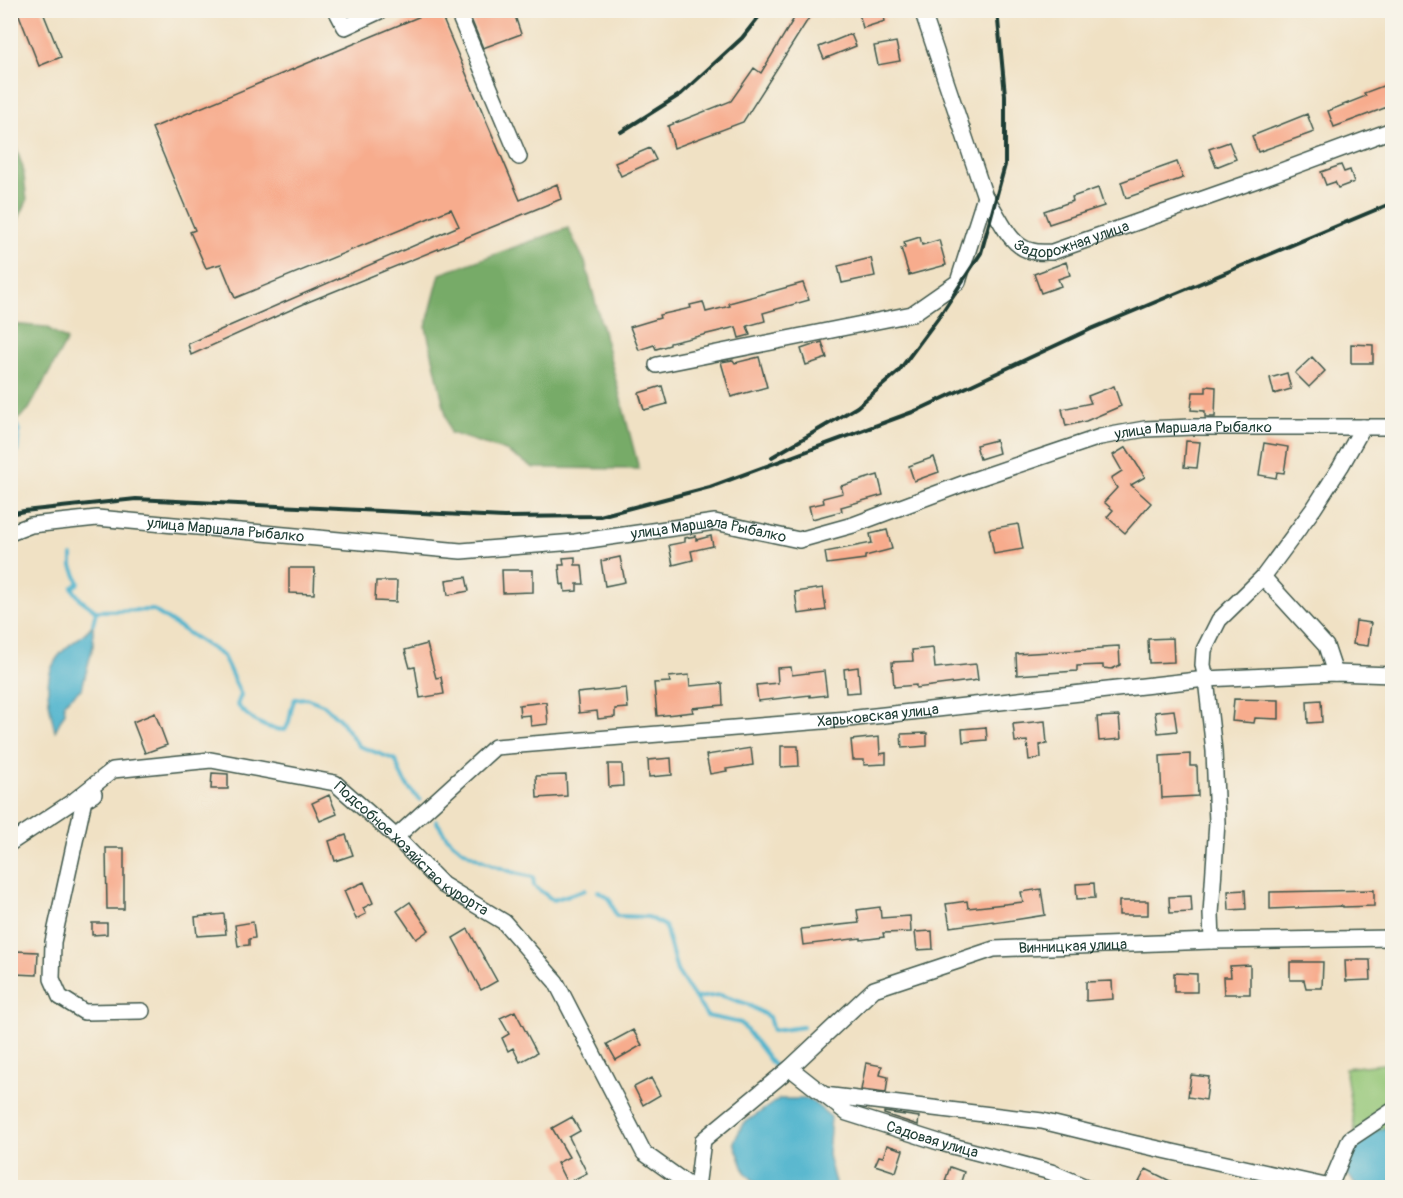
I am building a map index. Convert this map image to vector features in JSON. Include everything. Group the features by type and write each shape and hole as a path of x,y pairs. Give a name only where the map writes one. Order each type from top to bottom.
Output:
{"street":[{"path":"336,10 345,27 382,10"},
{"path":"456,10 519,157"},
{"name":"Задорожная улица","path":"922,10 985,197 994,208 1003,228 1030,251 1052,252 1392,130"},
{"path":"657,365 912,314 958,282 985,197"},
{"path":"1212,941 1211,914 1217,822 1214,752 1203,665 1204,650 1219,620 1263,577 1314,508 1363,427"},
{"name":"улица Маршала Рыбалко","path":"10,533 31,525 97,518 461,551 575,542 715,522 799,540 853,525 973,480 1100,437 1145,429 1392,427"},
{"path":"1263,577 1326,646 1335,673"},
{"name":"Харьковская улица","path":"396,837 495,747 848,719 1206,679 1335,673 1392,675"},
{"name":"Подсобное хозяйство курорта","path":"10,843 75,800 113,770 211,760 335,783 396,837 444,885 504,922 556,981 644,1153 695,1188"},
{"path":"140,766 84,800 53,942 52,979 60,997 84,1012 142,1011"},
{"name":"Винницкая улица","path":"695,1188 704,1140 790,1068 874,989 994,949 1212,941 1392,938"},
{"name":"Садовая улица","path":"790,1068 847,1113 945,1144 1051,1172 1088,1188"},
{"path":"824,1095 1042,1121 1332,1187 1350,1139 1392,1111"}],"green space":[{"path":"11,134 23,168 27,201 11,235"},
{"path":"568,228 585,262 639,469 534,468 506,451 450,433 426,327 440,274"},
{"path":"10,324 46,327 67,340 29,409 11,426"},
{"path":"1392,1063 1392,1187 1364,1187 1345,1068"}],"water":[{"path":"93,624 93,646 82,688 64,703 65,712 55,731 48,698 52,667 65,649 87,632"},
{"path":"779,1099 809,1099 831,1117 828,1155 836,1187 760,1187 745,1172 734,1142 743,1124"},
{"path":"1392,1125 1392,1187 1358,1187 1345,1171 1348,1154 1375,1132"}],"building":[{"path":"17,10 42,10 61,57 39,66"},
{"path":"439,10 520,200 557,184 561,199 308,302 191,355 188,344 459,226 451,209 235,298 221,264 206,268 190,232 195,230 152,128"},
{"path":"478,10 513,10 521,34 483,48 469,14"},
{"path":"799,10 814,10 743,122 674,148 668,126 731,101 754,68 761,73"},
{"path":"858,10 882,10 885,21 863,28"},
{"path":"851,34 856,46 824,59 819,47"},
{"path":"896,42 900,61 878,65 874,46"},
{"path":"1388,84 1392,96 1388,100 1390,106 1334,127 1328,111 1366,96 1364,93"},
{"path":"1307,114 1314,132 1258,152 1252,136"},
{"path":"1229,142 1236,159 1216,167 1209,149"},
{"path":"650,148 656,160 621,176 615,163"},
{"path":"1177,162 1183,178 1126,198 1121,182"},
{"path":"1341,165 1344,172 1350,170 1354,182 1338,188 1335,182 1326,185 1321,172"},
{"path":"1098,188 1104,206 1049,224 1044,211 1073,201 1072,197"},
{"path":"920,237 922,245 939,240 946,265 909,275 901,248 905,247 904,242"},
{"path":"871,258 875,276 842,283 838,266"},
{"path":"1066,262 1070,275 1058,279 1061,286 1041,293 1034,274"},
{"path":"803,283 809,300 763,313 765,321 747,326 750,335 739,338 736,327 670,343 670,345 656,349 654,345 639,350 630,327 660,318 659,315 691,308 690,305 703,302 706,312 730,306 729,303"},
{"path":"822,342 827,358 806,365 801,349"},
{"path":"1351,344 1373,345 1373,363 1351,363"},
{"path":"759,357 767,387 731,397 721,362 733,360 735,363"},
{"path":"1312,357 1325,371 1309,387 1295,373"},
{"path":"1287,373 1291,389 1274,394 1270,378"},
{"path":"662,386 667,404 644,410 639,393"},
{"path":"1114,386 1121,406 1086,421 1066,426 1062,409 1091,403 1088,396"},
{"path":"1206,386 1216,387 1215,417 1205,417 1205,411 1191,410 1193,392 1206,392"},
{"path":"996,440 999,453 980,459 976,445"},
{"path":"1186,441 1200,442 1197,468 1184,467"},
{"path":"1264,443 1288,447 1284,473 1277,472 1276,478 1259,475"},
{"path":"1126,447 1145,477 1131,485 1151,503 1125,533 1107,517 1113,510 1104,502 1117,488 1111,478 1122,471 1113,455"},
{"path":"934,457 939,472 914,481 909,466"},
{"path":"878,475 883,495 841,507 842,511 812,519 809,506 824,503 823,498 843,493 841,486"},
{"path":"1018,524 1023,549 994,554 989,529"},
{"path":"887,530 892,549 865,556 865,559 827,564 825,552 872,543 870,534"},
{"path":"696,536 696,540 711,536 713,546 691,551 693,560 673,565 669,545 685,542 685,538"},
{"path":"575,557 575,565 582,565 584,584 577,584 577,591 565,592 564,584 561,585 559,565 564,565 563,558"},
{"path":"620,557 625,582 605,586 601,561"},
{"path":"289,568 315,568 314,594 289,593"},
{"path":"502,570 533,570 533,592 503,593"},
{"path":"466,577 469,591 448,595 446,580"},
{"path":"376,581 397,581 396,602 375,601"},
{"path":"823,588 826,610 798,614 795,592"},
{"path":"1356,621 1371,623 1368,646 1353,644"},
{"path":"1173,638 1174,662 1149,663 1148,639"},
{"path":"427,644 436,678 441,677 444,694 420,698 415,667 410,668 405,650"},
{"path":"1119,646 1120,665 1112,669 1103,668 1103,665 1077,666 1077,671 1017,675 1016,654"},
{"path":"933,648 935,668 976,664 978,680 916,688 916,685 894,687 892,662 913,661 912,650"},
{"path":"791,667 792,675 824,671 827,695 758,701 756,685 778,683 777,668"},
{"path":"858,667 860,692 846,693 844,669"},
{"path":"689,675 690,686 722,683 723,705 692,708 693,712 657,716 654,683 670,682 669,677"},
{"path":"626,688 628,708 615,709 615,717 598,719 597,711 579,713 577,693"},
{"path":"1234,699 1279,700 1279,719 1255,718 1254,723 1232,721"},
{"path":"1321,700 1322,722 1308,723 1307,701"},
{"path":"546,702 548,724 531,726 530,715 520,716 519,705"},
{"path":"1174,710 1177,731 1158,733 1155,712"},
{"path":"155,713 167,745 145,753 133,722"},
{"path":"1119,716 1121,739 1099,741 1097,717"},
{"path":"1045,721 1047,744 1040,745 1041,758 1029,760 1027,741 1015,742 1013,724"},
{"path":"986,727 987,740 963,742 962,729"},
{"path":"927,733 927,746 902,748 901,734"},
{"path":"879,737 880,754 886,753 886,764 864,765 864,760 853,760 851,740"},
{"path":"781,746 798,746 799,766 781,767"},
{"path":"751,748 753,765 710,774 706,755"},
{"path":"1190,754 1190,766 1197,766 1198,796 1162,798 1160,756"},
{"path":"671,758 672,775 649,777 648,760"},
{"path":"608,764 622,764 623,786 609,787"},
{"path":"212,773 228,774 228,789 211,789"},
{"path":"566,775 567,796 537,798 536,776"},
{"path":"329,795 337,814 320,821 312,803"},
{"path":"346,835 353,855 335,861 329,841"},
{"path":"106,848 124,848 124,909 107,909"},
{"path":"364,882 373,903 363,908 366,914 356,919 344,891"},
{"path":"1094,883 1095,898 1077,899 1076,884"},
{"path":"1041,889 1045,915 950,927 946,904 967,901 968,908 1023,902 1021,892"},
{"path":"1245,890 1246,909 1229,910 1228,891"},
{"path":"1374,890 1374,906 1270,909 1270,892"},
{"path":"1191,896 1192,912 1170,913 1169,897"},
{"path":"1119,901 1148,901 1148,915 1119,915"},
{"path":"410,902 429,930 416,939 397,911"},
{"path":"880,907 881,918 910,916 911,932 883,933 884,937 803,945 801,929 859,923 857,910"},
{"path":"224,914 226,934 197,936 195,917"},
{"path":"253,922 255,938 249,939 249,945 238,946 235,925"},
{"path":"92,923 107,923 107,934 92,935"},
{"path":"468,929 497,981 481,990 453,938"},
{"path":"932,931 933,949 917,950 915,932"},
{"path":"15,951 38,952 37,975 14,974"},
{"path":"1345,960 1370,960 1371,980 1346,981"},
{"path":"1290,962 1323,962 1322,988 1306,988 1304,980 1290,980"},
{"path":"1250,965 1250,994 1224,994 1223,977 1231,977 1230,966"},
{"path":"1174,973 1197,974 1197,992 1174,992"},
{"path":"1112,981 1113,999 1086,1001 1086,982"},
{"path":"515,1011 537,1053 520,1062 513,1048 508,1051 502,1038 509,1034 500,1018"},
{"path":"633,1030 642,1045 616,1060 607,1044"},
{"path":"866,1063 882,1066 880,1075 888,1077 886,1093 861,1090"},
{"path":"1191,1075 1209,1077 1206,1100 1188,1097"},
{"path":"651,1078 660,1095 643,1105 634,1087"},
{"path":"884,1112 919,1117 918,1125 884,1114"},
{"path":"572,1117 580,1131 569,1137 587,1173 567,1183 557,1163 569,1157 552,1128"},
{"path":"887,1145 903,1150 896,1172 875,1165 879,1156 883,1157"},
{"path":"950,1167 964,1172 959,1188 947,1188 949,1182 945,1181"},
{"path":"1146,1169 1184,1188 1145,1188 1138,1184"}],"waterway":[{"path":"10,411 19,431 17,452"},
{"path":"72,556 72,566 79,583 72,588 81,600 96,611"},
{"path":"93,624 96,611 153,610 223,656 241,695 237,705 253,720 271,728 285,730 295,699 306,698 324,705 340,720 359,746 396,760 405,782 420,800"},
{"path":"436,821 447,837 464,851 499,867 533,877 534,886 553,900 585,890"},
{"path":"598,891 610,899 616,916 648,917 665,926 677,971 707,1016 741,1023 775,1067"},
{"path":"696,998 720,995 747,1004 769,1017 773,1031 803,1027"}],"railway":[{"path":"621,132 681,94 742,38 764,10"},
{"path":"772,457 857,407 898,372 941,314 981,253 1005,165 1005,95 997,10"},
{"path":"10,514 136,499 504,517 600,516 710,487 918,410 1091,329 1392,203"}]}
